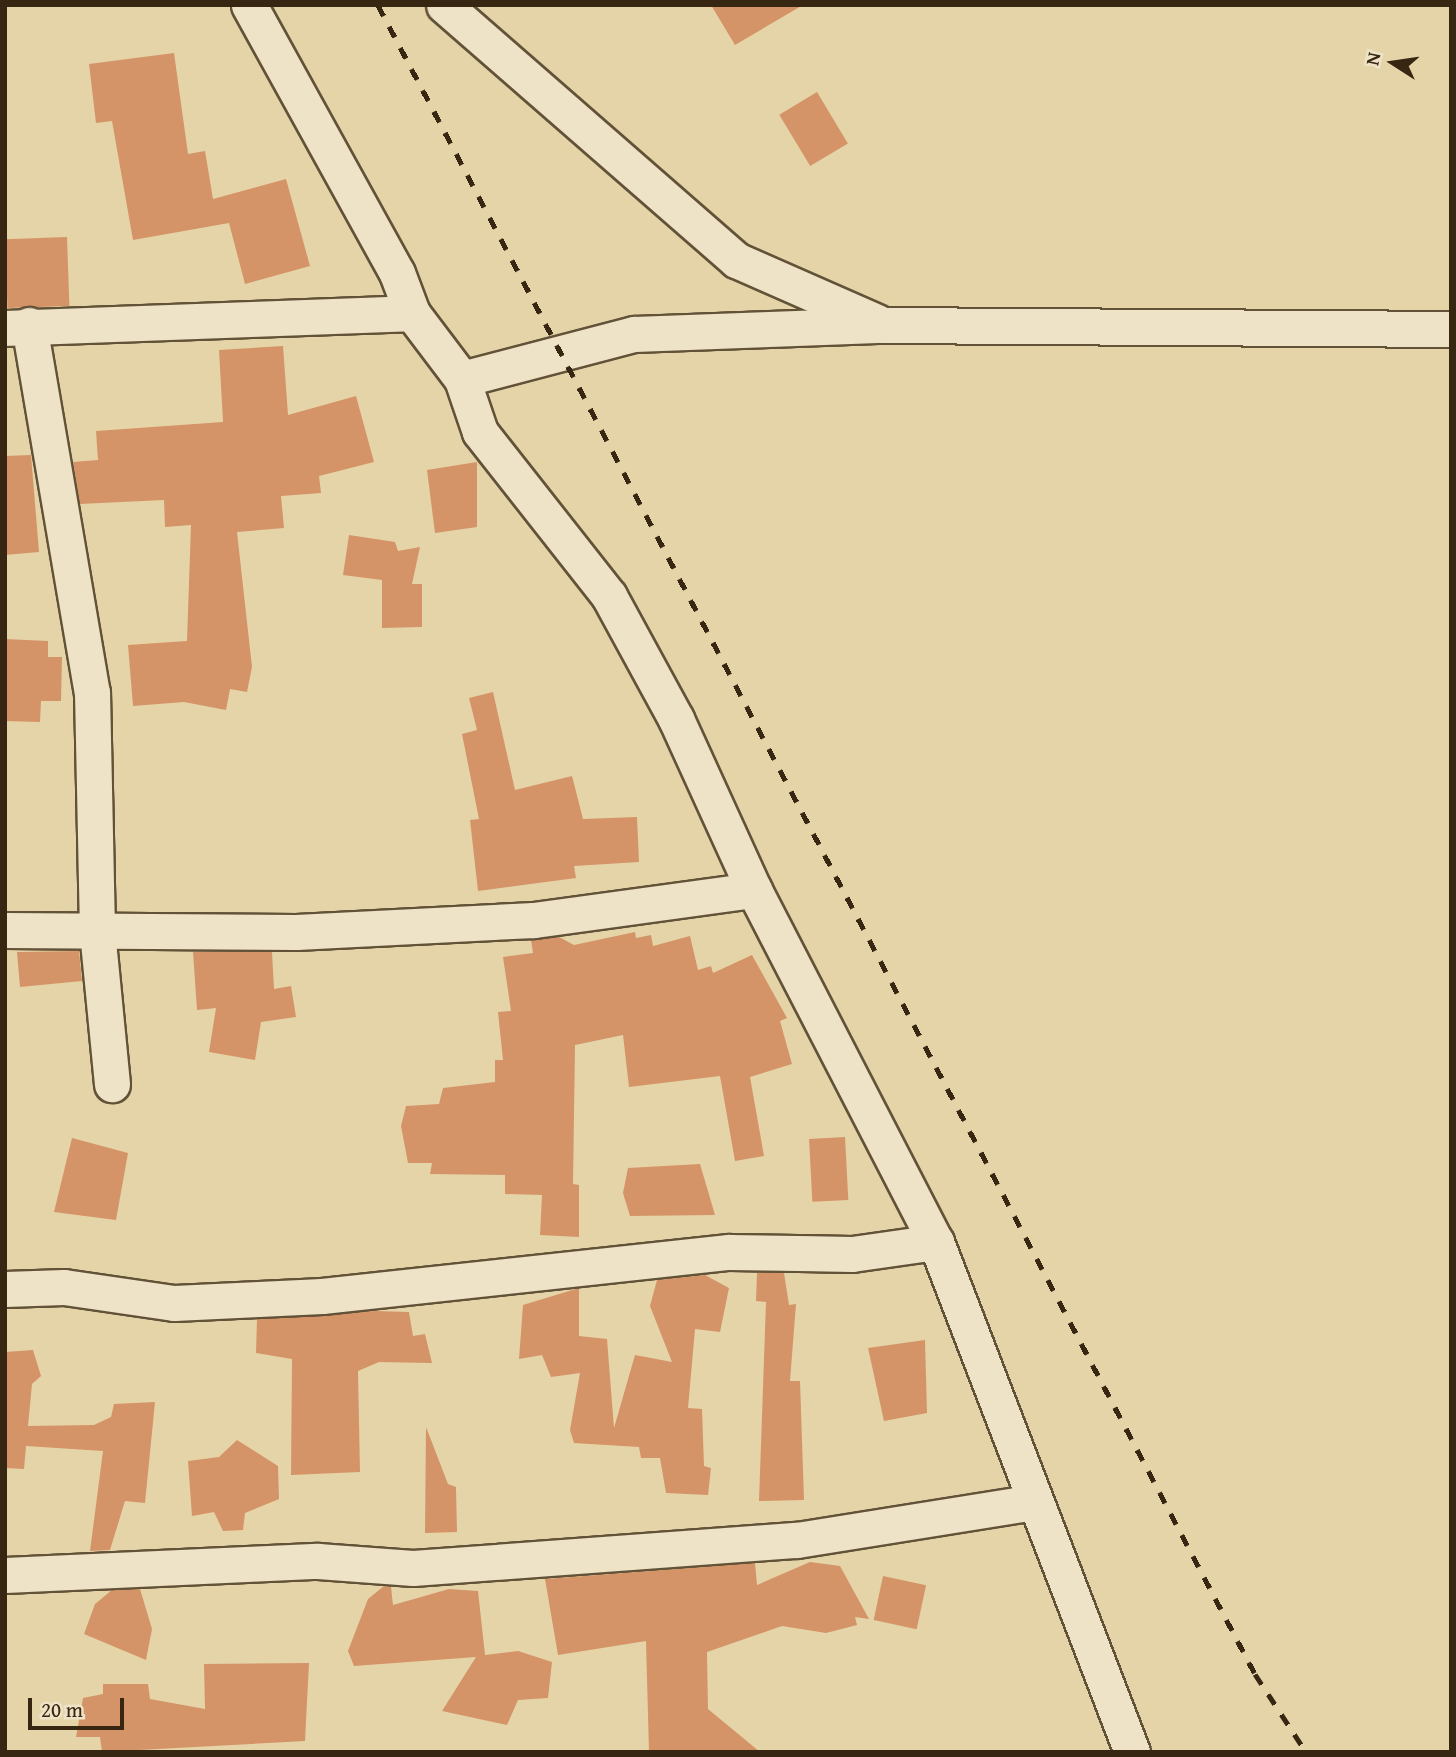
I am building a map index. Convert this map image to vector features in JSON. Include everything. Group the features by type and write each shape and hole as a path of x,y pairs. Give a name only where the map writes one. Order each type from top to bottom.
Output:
{"street":[{"path":"249,5 397,273 412,313 462,379 480,432 609,596 676,719 754,890 936,1242 1033,1503 1132,1752"},
{"path":"444,5 736,260 884,325"},
{"path":"112,1084 97,930 92,692 17,327 412,313"},
{"path":"462,379 634,334 884,325 1451,329"},
{"path":"5,930 296,932 534,920 754,890"},
{"path":"5,1289 64,1287 174,1303 295,1297 729,1252 852,1254 936,1242"},
{"path":"5,1575 318,1561 413,1568 797,1540 1033,1503"}],"building":[{"path":"711,5 803,5 735,45"},
{"path":"174,53 188,154 205,151 213,199 286,179 310,266 245,284 229,223 133,240 112,121 96,123 89,64"},
{"path":"817,92 848,143 810,166 779,115"},
{"path":"67,237 69,306 7,308 5,239"},
{"path":"283,346 288,415 356,396 374,462 319,476 321,493 281,496 284,528 237,532 252,667 247,692 230,689 226,710 184,702 133,706 128,645 187,641 191,525 165,527 164,500 80,504 73,462 98,460 96,431 223,422 219,350"},
{"path":"31,455 39,552 5,555 5,456"},
{"path":"477,462 477,527 435,533 427,470"},
{"path":"349,535 395,542 398,551 420,547 412,584 422,584 422,627 382,628 382,580 343,575"},
{"path":"5,639 48,641 48,657 62,657 61,701 41,701 40,722 5,721"},
{"path":"493,692 515,790 572,776 583,819 637,817 639,862 574,866 576,878 478,891 470,820 479,819 462,734 477,730 469,698"},
{"path":"635,932 636,938 651,935 653,946 690,936 698,970 711,966 713,973 752,955 787,1018 780,1021 792,1064 750,1077 764,1156 735,1161 720,1076 629,1087 623,1035 575,1045 573,1184 579,1185 579,1237 540,1235 542,1195 505,1194 505,1175 430,1174 432,1163 408,1163 401,1126 406,1106 439,1104 443,1088 495,1082 495,1060 503,1060 498,1012 511,1011 503,957 533,953 531,940 559,937 574,945"},
{"path":"79,951 82,981 20,987 17,952"},
{"path":"193,952 272,952 274,989 291,986 296,1017 261,1022 255,1060 209,1052 216,1008 197,1010"},
{"path":"845,1137 848,1200 812,1202 809,1139"},
{"path":"72,1138 128,1153 116,1220 54,1212"},
{"path":"700,1164 715,1215 630,1216 623,1193 628,1168"},
{"path":"757,1273 784,1273 789,1305 796,1304 790,1381 800,1381 804,1500 759,1501 766,1302 756,1301"},
{"path":"705,1275 729,1288 720,1332 695,1329 688,1408 702,1409 704,1466 711,1468 708,1495 666,1493 660,1458 641,1458 639,1447 574,1443 570,1430 580,1373 551,1377 542,1355 519,1359 523,1305 579,1288 579,1336 607,1339 614,1428 635,1355 672,1362 650,1306 657,1280"},
{"path":"375,1311 409,1312 413,1336 425,1334 432,1363 379,1362 358,1371 360,1472 291,1475 292,1359 256,1353 257,1319"},
{"path":"925,1340 927,1413 884,1421 868,1348"},
{"path":"33,1350 41,1376 32,1384 28,1426 94,1425 111,1417 114,1404 155,1402 145,1503 125,1501 110,1550 90,1551 103,1451 26,1446 24,1469 5,1468 5,1352"},
{"path":"426,1427 448,1484 456,1487 457,1532 425,1533"},
{"path":"237,1440 278,1466 279,1499 245,1513 243,1530 223,1531 214,1512 192,1516 188,1461 219,1457"},
{"path":"810,1562 840,1566 869,1619 855,1617 857,1625 826,1633 782,1626 707,1652 708,1709 760,1752 649,1752 646,1641 558,1655 545,1579 755,1563 757,1585"},
{"path":"883,1576 926,1585 917,1629 874,1620"},
{"path":"384,1586 391,1587 393,1605 449,1589 478,1591 485,1655 518,1651 552,1662 548,1698 518,1700 507,1725 442,1711 476,1657 354,1666 348,1651 368,1599"},
{"path":"140,1589 152,1629 146,1660 84,1634 95,1604 112,1590"},
{"path":"309,1663 305,1741 102,1752 100,1737 76,1737 83,1698 103,1694 103,1684 148,1684 150,1699 205,1709 204,1664"}],"railway":[{"path":"378,5 1255,1674 1306,1752"}]}
